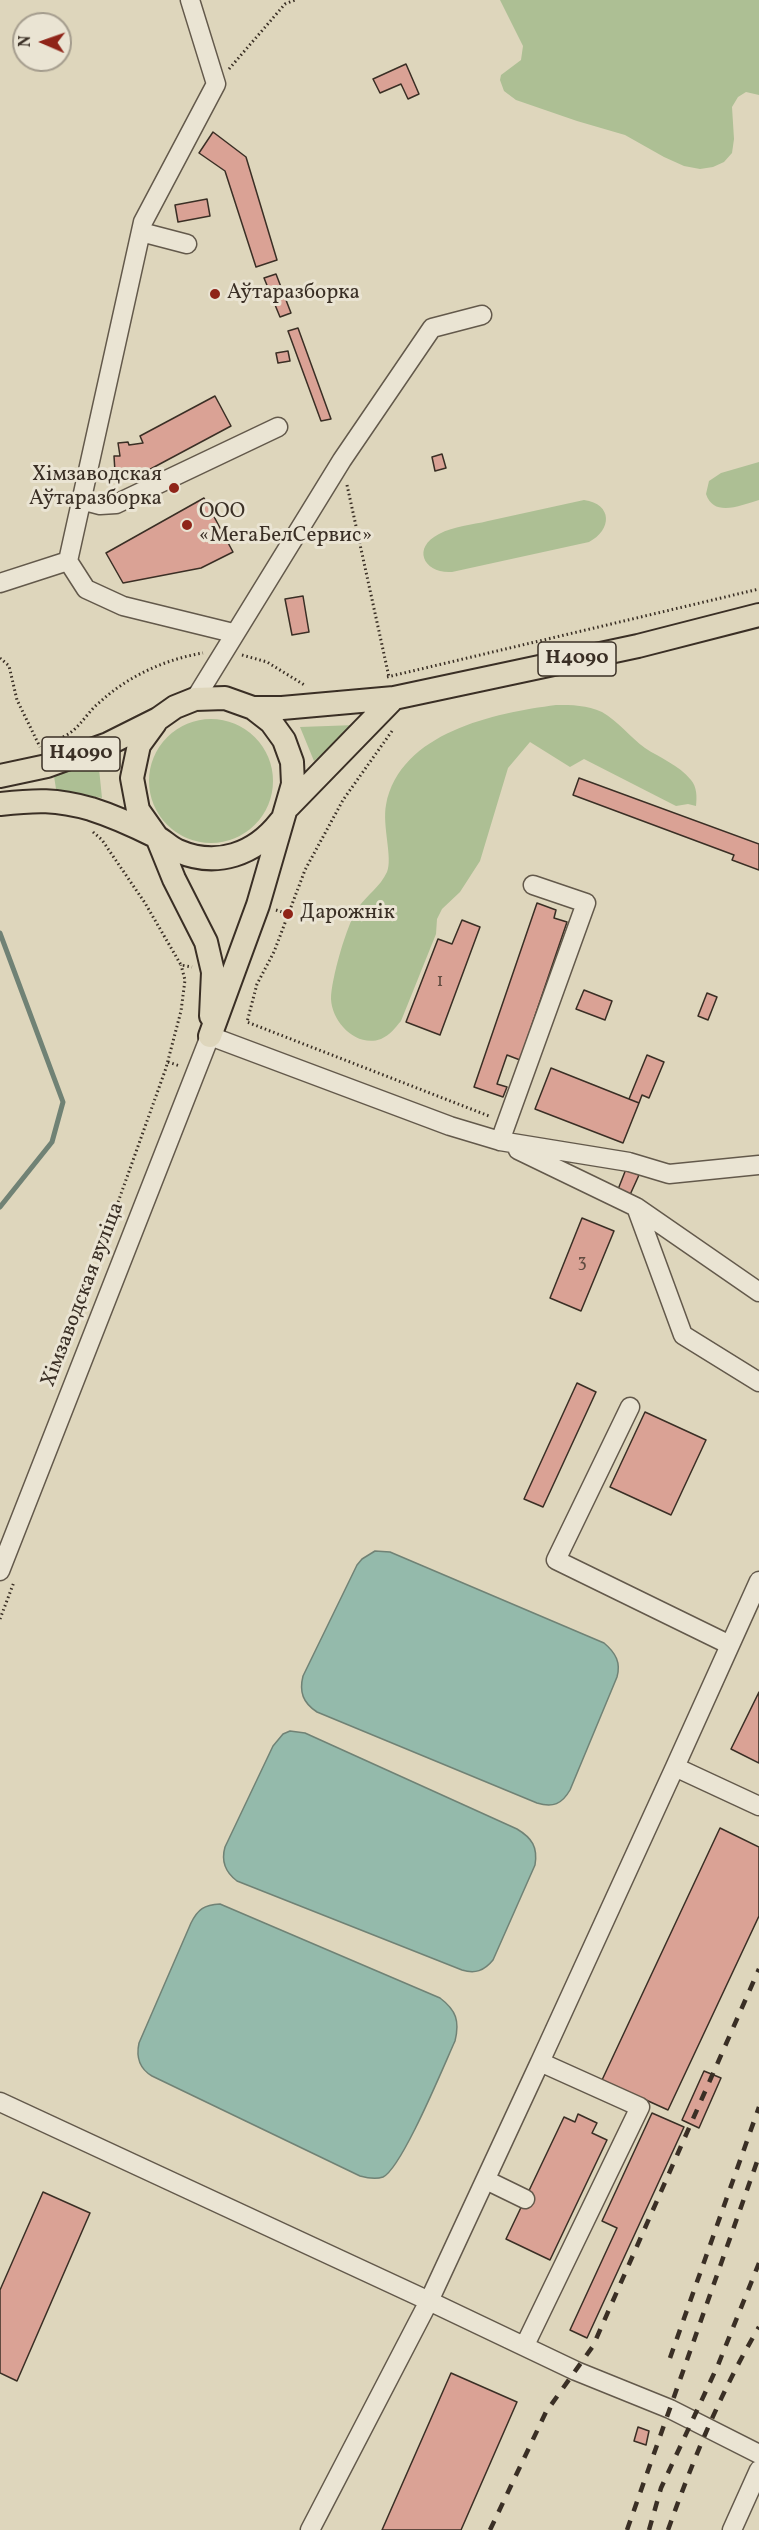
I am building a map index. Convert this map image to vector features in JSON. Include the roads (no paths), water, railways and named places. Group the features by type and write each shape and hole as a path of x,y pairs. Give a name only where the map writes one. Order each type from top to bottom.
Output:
{"main road":[{"name":"Н4090","path":"253,708 282,708 391,687 638,646 759,615"},
{"name":"Н4090","path":"0,804 54,799 93,810 157,837 177,851 200,858 224,859 247,851 268,838 286,813 391,687"},
{"name":"Н4090","path":"0,776 47,766 108,744 158,719 175,706 195,699 225,698 253,708 271,722 284,740 292,762 293,784 286,813"},
{"name":"Н4090","path":"157,837 138,810 132,778 139,746 158,719"},
{"path":"210,1036 223,975 258,905 286,813"},
{"path":"157,837 174,879 223,975"}],"street":[{"path":"190,0 216,84 143,222 68,561 86,589 123,606 233,633"},
{"path":"141,232 187,244"},
{"path":"195,699 233,633 342,460 432,328 482,315"},
{"path":"81,500 100,505 116,504 278,427"},
{"path":"0,584 68,561"},
{"path":"500,1141 586,903 533,885"},
{"path":"210,1036 450,1126 500,1141 629,1162 669,1174 759,1166"},
{"name":"Хімзаводская вуліца","path":"0,1571 210,1036"},
{"path":"500,1141 636,1207 759,1292"},
{"path":"636,1207 683,1335 759,1382"},
{"path":"630,1407 556,1560 730,1645"},
{"path":"310,2530 429,2301 759,1581"},
{"path":"675,1767 759,1806"},
{"path":"525,2345 640,2107 540,2062"},
{"path":"0,2102 525,2345 576,2371 670,2409 759,2454"},
{"path":"486,2180 525,2199"},
{"path":"732,2530 759,2470"}],"waterway":[{"path":"0,933 63,1102 52,1142 0,1207"}],"railway":[{"path":"490,2530 546,2412 593,2346 759,1969"},
{"path":"670,2358 759,2107"},
{"path":"627,2530 759,2156"},
{"path":"649,2530 661,2488 718,2365 759,2263"},
{"path":"668,2530 709,2426 732,2376 759,2327"}],"place":[{"name":"Аўтаразборка","path":"215,294"},
{"name":"Хімзаводская Аўтаразборка","path":"174,488"},
{"name":"ООО «МегаБелСервис»","path":"187,525"},
{"name":"Дарожнік","path":"288,914"}]}
